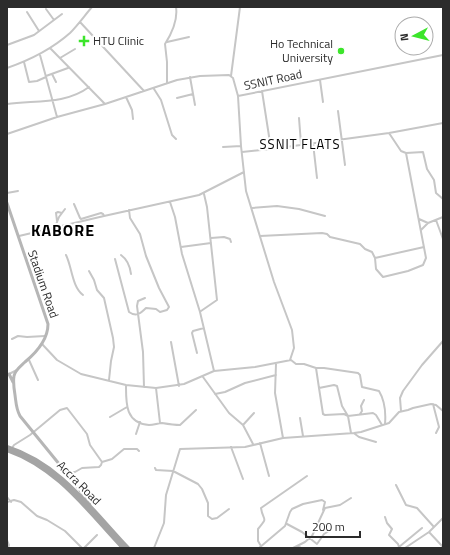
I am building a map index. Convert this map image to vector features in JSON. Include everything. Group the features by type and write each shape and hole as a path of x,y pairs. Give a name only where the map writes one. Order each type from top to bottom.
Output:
{"main road":[{"name":"Stadium Road","path":"7,203 48,324 46,336 42,344 17,370"},
{"path":"17,370 14,377 14,384 17,410 20,416 66,472 93,510"},
{"path":"8,374 14,384"},
{"name":"Accra Road","path":"7,446 29,455 53,470 67,482 128,548"},
{"name":"Accra Road","path":"7,450 28,458 51,473 64,484 120,547"},
{"path":"82,493 84,506"}],"street":[{"path":"7,68 24,62 50,48 70,33 92,7"},
{"path":"167,83 166,42 171,36 174,28 177,12 176,7"},
{"path":"231,76 240,7"},
{"path":"46,8 54,20"},
{"path":"27,12 39,31"},
{"path":"7,45 32,37 62,14"},
{"path":"80,22 144,91"},
{"path":"166,42 189,37"},
{"path":"50,48 105,104"},
{"path":"60,58 75,49"},
{"path":"40,54 57,117"},
{"name":"SSNIT Road","path":"7,134 167,83 190,78 221,75 231,76 235,82 238,96 443,55"},
{"path":"24,62 29,82 36,81 68,68"},
{"path":"52,74 56,82"},
{"path":"190,78 195,105"},
{"path":"320,79 323,102"},
{"path":"7,104 30,101 53,101 73,96 83,92 89,87"},
{"path":"154,88 161,100 172,135 176,139"},
{"path":"262,91 271,148"},
{"path":"177,98 193,94"},
{"path":"238,96 241,146 246,191 274,282 292,330 294,348 290,360"},
{"path":"126,97 132,110 133,118"},
{"path":"338,111 345,165"},
{"path":"299,118 301,144"},
{"path":"242,152 313,143 443,123"},
{"path":"389,132 400,149 406,153 423,152 427,169 434,180 436,193 443,199"},
{"path":"313,143 317,178"},
{"path":"223,147 241,146"},
{"path":"260,236 327,234 330,237 360,244 365,249 372,252 375,258 376,269 381,276 384,277 408,271 423,265 426,258 406,153"},
{"path":"18,236 204,194 244,172"},
{"path":"7,193 18,191"},
{"path":"200,312 217,300 212,243 204,194"},
{"path":"170,202 175,217 182,254 200,312 214,372"},
{"path":"74,204 80,218 101,213 104,216"},
{"path":"252,208 277,206 299,209 325,216"},
{"path":"54,227 65,209"},
{"path":"115,259 128,310 133,315 138,314 146,308 156,309 160,312 167,310 169,307 146,256 140,234 130,218 130,210"},
{"path":"57,222 56,213 62,213"},
{"path":"421,230 428,223 443,216"},
{"path":"418,219 428,223"},
{"path":"436,220 443,239"},
{"path":"211,238 226,237 230,239 231,242"},
{"path":"181,247 212,243"},
{"path":"375,258 424,247"},
{"path":"66,255 77,288 83,295"},
{"path":"121,255 126,258 131,274"},
{"path":"90,271 97,290 104,298 113,338 114,347 109,380"},
{"path":"144,387 143,352 138,314 138,301 145,298"},
{"path":"197,353 192,332 204,328"},
{"path":"12,340 18,336 46,336"},
{"path":"401,411 400,398 403,391 422,365 443,341"},
{"path":"171,342 179,386"},
{"path":"42,344 57,360 87,376 126,385 144,387 156,388 179,386 214,372 290,360 296,364 304,364 316,368 358,373 360,375 362,388 379,390 385,406 385,424"},
{"path":"28,360 38,380"},
{"path":"276,363 275,393 283,438"},
{"path":"316,368 322,414 344,414 348,416 373,413 382,425"},
{"path":"8,374 17,370"},
{"path":"215,394 226,392 245,383 276,375"},
{"path":"203,377 229,413 243,425 253,444"},
{"path":"126,385 127,407 133,417 140,422 149,425 160,423 180,425 196,410"},
{"path":"319,388 334,385 337,386 342,406 348,416 351,434"},
{"path":"156,388 160,423"},
{"path":"360,414 362,411 361,406 364,400"},
{"path":"433,404 439,427 436,433"},
{"path":"154,548 164,523 166,496 180,449 245,447 283,438 351,434 389,423 397,413 412,408 433,404 443,411"},
{"path":"110,417 127,407"},
{"path":"12,448 60,410 67,408 87,434 90,445 102,462"},
{"path":"243,425 254,413"},
{"path":"300,418 303,436"},
{"path":"136,434 140,422"},
{"path":"354,433 359,437 376,442"},
{"path":"260,443 269,476"},
{"path":"232,447 243,479"},
{"path":"66,472 74,472 82,468 99,467 102,462 112,459 126,448 137,449 139,451"},
{"path":"155,468 156,470 173,471 200,486 208,503 208,516 212,519 217,518 229,509"},
{"path":"293,548 310,538 318,524 325,502 324,500 303,504 290,512 287,524 260,547 257,537 258,529 265,521 261,508 307,476"},
{"path":"396,485 406,505 417,508 434,527"},
{"path":"7,497 11,502"},
{"path":"323,510 326,507 340,504 351,498"},
{"path":"7,502 20,502 37,516 47,520 65,532 83,548 97,535"},
{"path":"385,517 387,523 392,529 389,535 398,544 398,548 422,528"},
{"path":"405,548 429,532 443,518"},
{"path":"287,524 318,544 324,534 329,531"},
{"path":"429,532 443,546"},
{"path":"7,540 10,545 8,548"},
{"path":"297,546 301,548"}],"place":[{"name":"HTU Clinic","path":"84,41"},
{"name":"Ho Technical University","path":"341,51"}],"district":[{"name":"SSNIT FLATS","path":"300,144"},
{"name":"KABORE","path":"63,230"}]}
